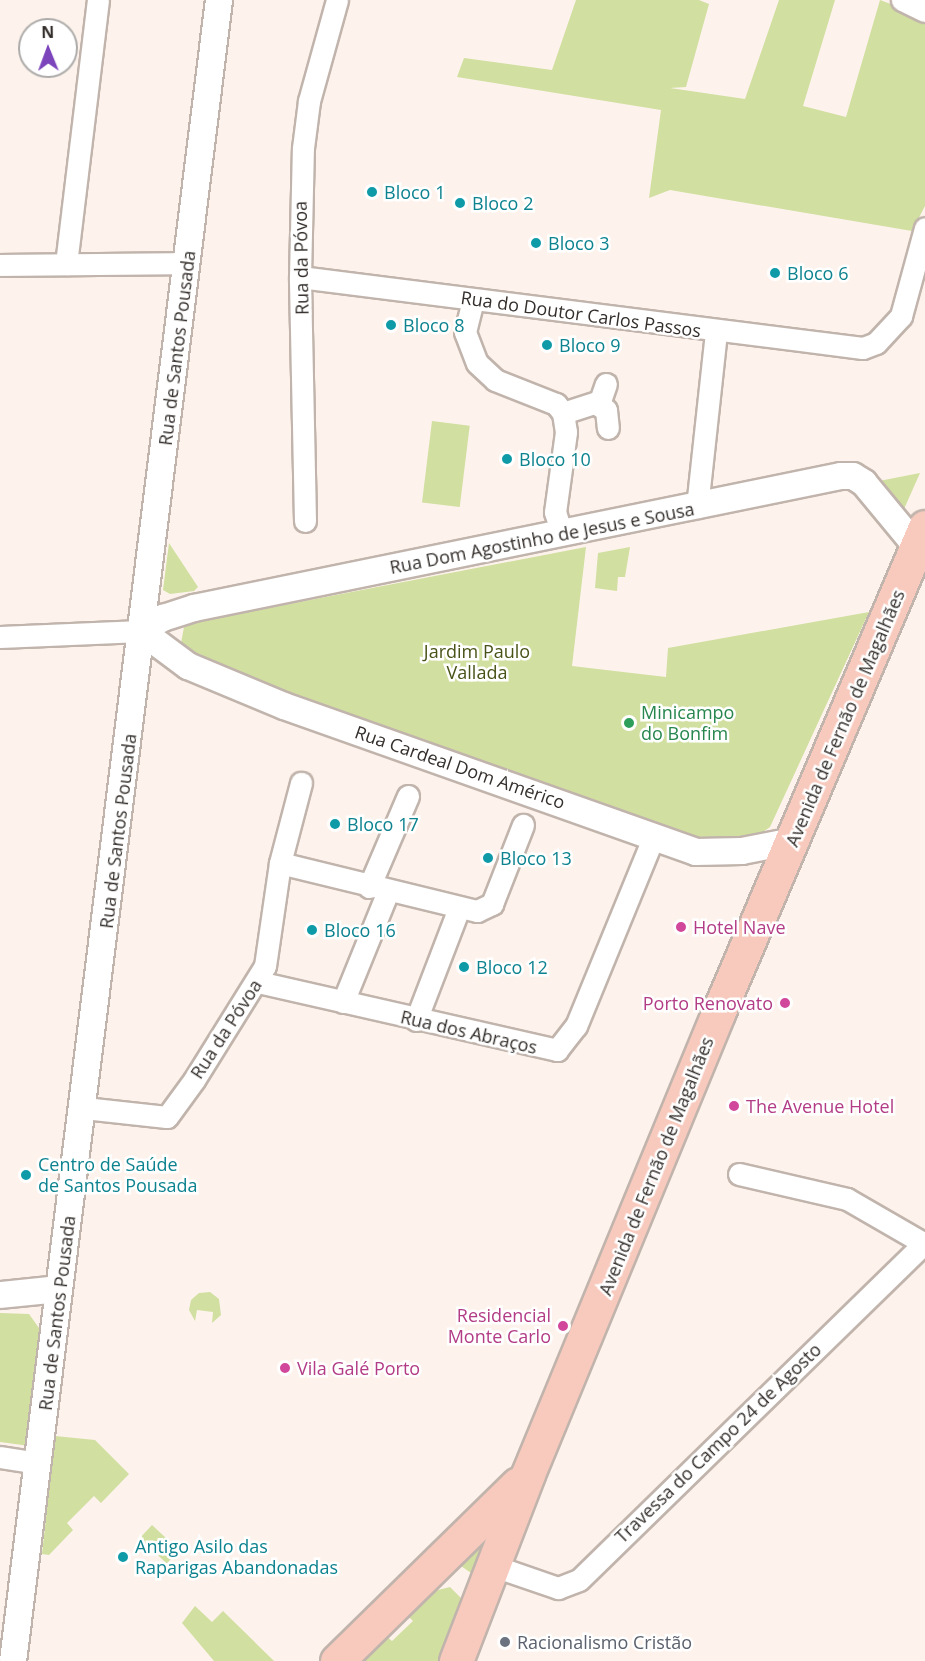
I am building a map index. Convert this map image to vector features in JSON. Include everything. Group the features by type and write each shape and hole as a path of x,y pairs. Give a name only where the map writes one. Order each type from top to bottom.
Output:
{"main road":[{"name":"Avenida de Fernão de Magalhães","path":"456,1661 528,1474 719,1011 793,842 921,537"},
{"name":"Avenida de Fernão de Magalhães","path":"337,1661 438,1567 528,1474"},
{"path":"438,1567 460,1573 481,1597"}],"street":[{"path":"66,264 98,0"},
{"name":"Rua de Santos Pousada","path":"13,1661 84,1108 219,0"},
{"name":"Rua da Póvoa","path":"305,520 300,277 303,148 309,101 337,0"},
{"path":"902,0 925,11"},
{"name":"Rua do Doutor Carlos Passos","path":"300,277 716,332 863,348 876,343 901,316 908,301 923,234"},
{"path":"0,265 188,263"},
{"path":"473,300 465,332 477,363 495,380 556,404 563,413 566,432 555,512 562,534"},
{"path":"697,507 716,332"},
{"path":"563,413 595,403 604,396 606,384"},
{"path":"595,403 606,410 608,428"},
{"name":"Rua Dom Agostinho de Jesus e Sousa","path":"141,631 162,618 194,608 853,476 864,483 921,537"},
{"path":"0,637 141,631"},
{"name":"Rua Cardeal Dom Américo","path":"141,631 180,662 285,706 654,836 710,853 793,842"},
{"name":"Rua da Póvoa","path":"84,1108 167,1117 241,1001 258,982 266,966 280,864 301,783"},
{"path":"343,1002 408,796"},
{"path":"280,864 477,911 492,904 523,825"},
{"name":"Rua dos Abraços","path":"258,982 544,1050 563,1046 576,1026 654,836"},
{"path":"416,1020 459,908"},
{"path":"738,1174 847,1199 924,1244"},
{"name":"Travessa do Campo 24 de Agosto","path":"494,1566 558,1588 579,1580 924,1244"},
{"path":"0,1295 59,1289"},
{"path":"0,1457 37,1463"}],"green space":[{"path":"576,0 699,0 709,4 686,87 670,88 745,99 779,0 835,0 803,106 846,117 880,0 925,17 925,206 912,231 670,190 649,198 661,110 457,77 464,58 552,70"},
{"path":"432,421 470,426 460,507 422,502"},
{"path":"920,473 904,509 879,481"},
{"path":"169,543 198,587 194,591 170,594 163,590"},
{"name":"Jardim Paulo Vallada","path":"586,547 572,666 666,677 668,648 869,612 770,827 763,832 727,839 699,839 194,659 181,643 184,627 195,622"},
{"path":"630,547 625,577 618,577 617,591 595,588 598,553"},
{"path":"210,1292 219,1299 221,1315 212,1323 213,1312 197,1310 195,1321 189,1310 191,1300 199,1293"},
{"path":"0,1313 29,1314 44,1335 30,1446 0,1442"},
{"path":"55,1436 95,1440 129,1474 101,1503 94,1496 67,1523 73,1530 49,1555 42,1554"},
{"path":"515,1493 480,1579 455,1562"},
{"path":"152,1525 179,1550 167,1563 140,1538"},
{"path":"450,1587 463,1600 441,1661 360,1661 386,1636 392,1641 413,1621 408,1616 434,1591"},
{"path":"195,1606 212,1622 223,1611 274,1661 214,1661 182,1623"}],"place":[{"name":"Bloco 1","path":"372,192"},
{"name":"Bloco 2","path":"460,203"},
{"name":"Bloco 3","path":"536,243"},
{"name":"Bloco 6","path":"775,273"},
{"name":"Bloco 8","path":"391,325"},
{"name":"Bloco 9","path":"547,345"},
{"name":"Bloco 10","path":"507,459"},
{"name":"Minicampo do Bonfim","path":"629,723"},
{"name":"Bloco 17","path":"335,824"},
{"name":"Bloco 13","path":"488,858"},
{"name":"Hotel Nave","path":"681,927"},
{"name":"Bloco 16","path":"312,930"},
{"name":"Bloco 12","path":"464,967"},
{"name":"Porto Renovato","path":"785,1003"},
{"name":"The Avenue Hotel","path":"734,1106"},
{"name":"Centro de Saúde de Santos Pousada","path":"26,1175"},
{"name":"Residencial Monte Carlo","path":"563,1326"},
{"name":"Vila Galé Porto","path":"285,1368"},
{"name":"Antigo Asilo das Raparigas Abandonadas","path":"123,1557"},
{"name":"Racionalismo Cristão","path":"505,1642"}]}
